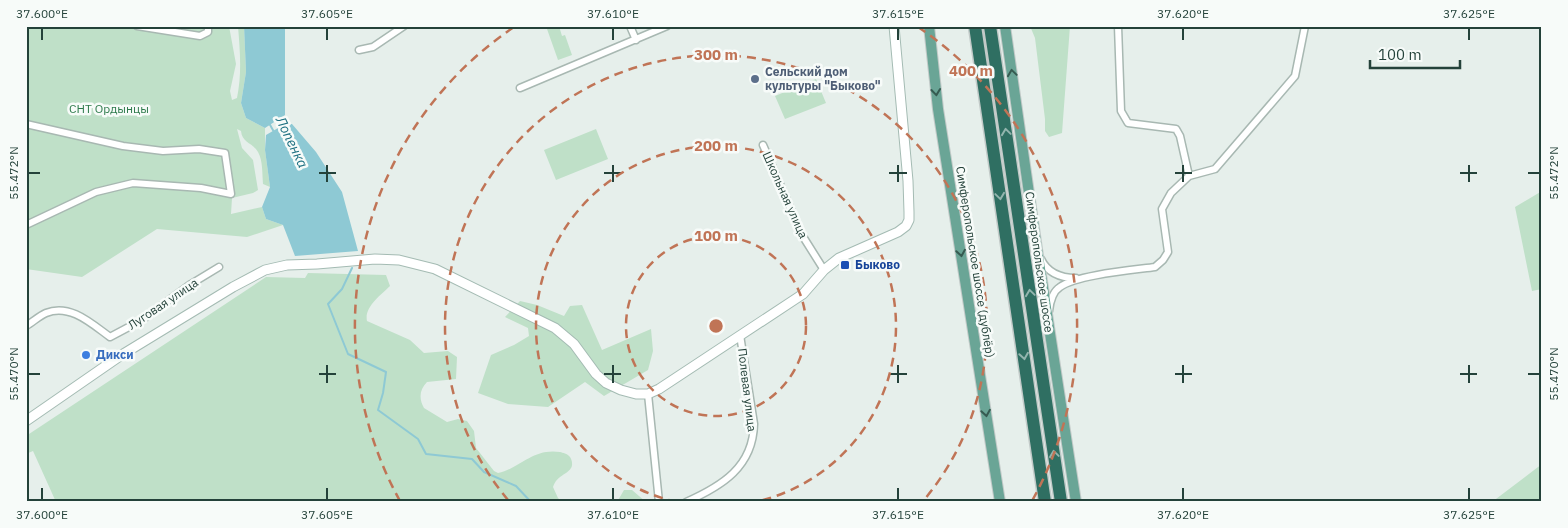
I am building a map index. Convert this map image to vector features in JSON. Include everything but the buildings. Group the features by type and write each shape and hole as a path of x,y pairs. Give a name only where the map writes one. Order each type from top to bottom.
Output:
{"highway":[{"path":"975,26 1046,502"},
{"name":"Симферопольское шоссе","path":"990,26 1061,502"}],"main road":[{"name":"Симферопольское шоссе (дублёр)","path":"929,26 938,109 1000,502"},
{"path":"1005,26 1076,502"}],"street":[{"path":"137,26 200,36 208,32 208,26"},
{"path":"359,50 373,46 404,26"},
{"path":"630,26 636,40"},
{"path":"520,88 667,26"},
{"path":"26,421 120,356 265,270 287,265 375,259 399,260 427,266 555,328 574,344 596,374 621,390 636,394 648,394 659,389 803,294 824,270 839,258 898,232 906,226 909,220 908,181 894,26"},
{"path":"1118,26 1121,111 1128,123 1176,129 1180,136 1189,176"},
{"path":"1048,323 1053,295 1059,287 1083,278 1155,266 1163,260 1168,252 1162,209 1170,193 1189,176 1215,169 1295,76 1305,26"},
{"path":"26,124 123,146 163,151 200,149 225,152 231,194 201,188 133,182 96,192 26,225"},
{"name":"Школьная улица","path":"763,146 802,235 824,270"},
{"path":"1037,249 1043,264 1050,272 1059,276 1083,278"},
{"name":"Луговая улица","path":"26,326 47,313 68,312 92,322 110,337 142,320 191,284 219,267"},
{"name":"Полевая улица","path":"686,502 708,493 731,477 754,438 754,424 740,335"},
{"path":"648,394 659,502"}],"green space":[{"name":"СНТ Ордынцы","path":"26,26 229,26 236,64 230,91 232,100 237,98 240,80 238,26 244,26 246,72 241,103 246,118 265,128 265,150 270,187 263,184 262,163 258,152 243,138 241,131 237,129 242,148 253,160 258,190 232,198 231,214 262,207 266,219 283,225 247,237 157,229 82,277 26,269"},
{"path":"559,26 562,36 565,35 572,55 558,60 547,29"},
{"path":"1030,26 1070,26 1062,133 1049,137 1045,131 1035,38"},
{"path":"816,79 826,103 785,119 775,96"},
{"path":"596,129 608,159 556,180 544,150"},
{"path":"1542,191 1542,289 1532,291 1515,207"},
{"path":"308,273 386,275 390,286 371,306 368,311 367,321 410,340 424,353 448,351 457,357 456,379 427,382 422,388 421,401 424,408 447,422 458,419 467,421 474,431 476,448 494,471 498,473 542,453 560,452 568,455 572,467 557,480 553,487 562,502 56,502 33,451 26,454 26,436 266,277 305,278"},
{"path":"520,301 537,305 564,316 570,306 582,305 602,350 651,329 653,351 648,370 604,396 585,382 548,407 508,404 478,393 491,355 529,336 528,328 505,317"},
{"path":"1542,464 1542,502 1492,502"},
{"path":"624,490 632,490 646,502 617,502"}],"water":[{"path":"244,26 285,26 285,115 265,128 246,118 241,103 246,72"},
{"path":"285,124 292,124 316,152 342,192 358,251 295,256 283,225 266,219 262,207 270,187 265,150 266,135"}],"waterway":[{"name":"Лопенка","path":"269,123 274,132"},
{"name":"Лопенка","path":"352,268 342,289 328,304 348,354 386,372 378,410 418,439 426,454 472,459 484,472 516,486 531,502"}],"place":[{"name":"Сельский дом культуры \"Быково\"","path":"755,79"},
{"name":"Быково","path":"845,265"},
{"name":"Дикси","path":"86,355"}]}
